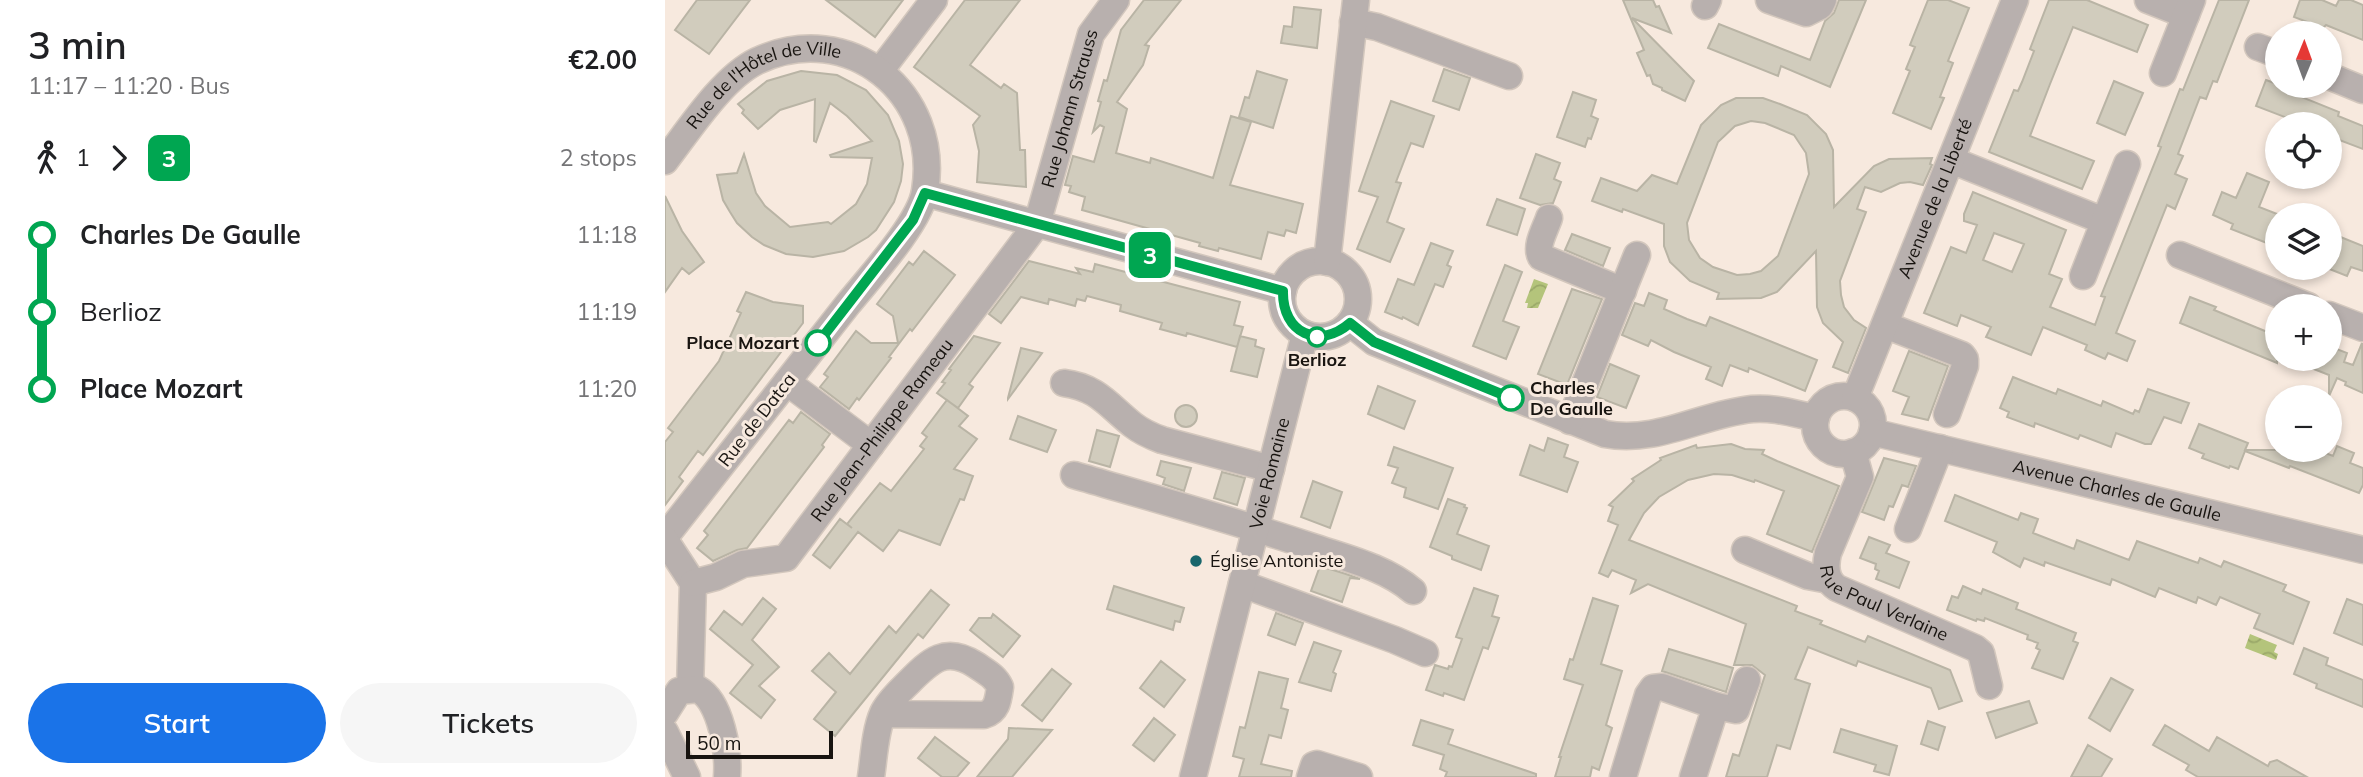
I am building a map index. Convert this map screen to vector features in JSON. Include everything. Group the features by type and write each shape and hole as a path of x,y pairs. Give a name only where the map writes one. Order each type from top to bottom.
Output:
{"street":[{"path":"880,71 934,0"},
{"name":"Rue Johann Strauss","path":"1037,224 1091,34 1116,0"},
{"path":"1769,0 1806,13 1820,6 1823,0"},
{"name":"Avenue de la Liberté","path":"1856,398 2015,0"},
{"path":"2148,0 2189,7 2163,73"},
{"path":"1327,262 1355,11 1377,27 1509,76"},
{"name":"Rue de l'Hôtel de Ville","path":"665,161 728,82 742,69 788,51 811,48 836,50 853,56 880,71 897,88 912,109 921,129 926,158 925,193 913,220 875,271"},
{"path":"2342,81 2363,90"},
{"path":"1951,160 2104,221"},
{"path":"2083,276 2127,164"},
{"path":"925,193 1283,291"},
{"path":"1549,218 1539,245 1541,257 1623,290"},
{"name":"Rue Jean-Philippe Rameau","path":"693,583 716,577 743,564 786,558 1037,224"},
{"path":"1570,421 1637,255"},
{"path":"2180,255 2278,294"},
{"path":"1327,262 1339,266 1349,275 1356,286 1358,299 1350,323 1341,331 1317,337 1294,327 1283,304 1283,291 1287,280 1304,265 1327,262"},
{"name":"Rue de Datca","path":"665,538 875,271"},
{"path":"2342,320 2363,328"},
{"path":"1350,323 1374,342 1605,434 1633,437 1653,435 1753,409 1786,411 1816,418"},
{"path":"1885,325 1962,355 1965,359 1965,366 1947,414"},
{"name":"Voie Romaine","path":"1193,777 1305,334"},
{"path":"787,382 871,445"},
{"path":"1064,383 1087,388 1097,394 1145,433 1271,469"},
{"path":"1843,396 1856,398 1865,404 1871,413 1873,432 1864,446 1844,454 1827,447 1818,436 1816,418 1822,407 1831,400 1843,396"},
{"name":"Avenue Charles de Gaulle","path":"1873,432 2363,550"},
{"path":"1908,529 1940,448"},
{"name":"Rue Paul Verlaine","path":"1853,452 1860,477 1828,554 1826,563 1829,580 1837,588 1968,644 1991,651 1989,686"},
{"path":"1074,475 1257,528 1384,573 1413,592"},
{"path":"665,538 693,583 691,689"},
{"path":"1745,550 1802,574 1829,580"},
{"path":"1242,584 1425,653"},
{"path":"1623,777 1648,695 1653,688 1662,687 1716,706 1737,710 1747,680"},
{"path":"665,712 677,693 691,689 703,692 714,705 726,747 727,777"},
{"path":"1693,777 1716,706"},
{"path":"871,777 883,714"},
{"path":"665,732 687,777"},
{"path":"1310,777 1314,765 1317,764 1359,777"}],"water":[{"path":"1534,279 1548,284 1538,308 1527,308 1528,303 1525,303"},
{"path":"2250,634 2277,645 2274,652 2278,654 2276,660 2245,648"}],"building":[{"path":"697,0 750,0 709,54 675,30"},
{"path":"826,0 903,0 875,37"},
{"path":"965,0 1020,0 970,65 1001,88 1004,84 1017,93 1020,150 1025,150 1026,187 977,182 979,151 973,125 980,116 914,67"},
{"path":"1144,0 1181,0 1145,45 1149,46 1143,65 1117,102 1127,109 1116,153 1150,163 1151,158 1213,178 1231,116 1251,122 1230,185 1303,204 1296,233 1286,230 1284,236 1268,232 1261,259 1219,248 1218,251 1199,246 1200,243 1082,210 1085,197 1069,192 1071,186 1065,185 1073,156 1094,162 1104,127 1100,125 1093,132 1104,80 1107,81 1121,30"},
{"path":"1623,0 1653,0 1656,7 1659,6 1671,33 1632,18 1694,81 1685,101 1662,90 1653,84 1650,75 1647,76 1637,53 1644,50"},
{"path":"1839,0 1866,0 1830,87 1781,66 1778,76 1708,48 1719,24 1810,60 1825,21 1834,13"},
{"path":"1928,0 1948,0 1969,8 1948,61 1953,63 1940,97 1944,98 1931,129 1893,113 1910,71 1906,69 1915,47 1910,45"},
{"path":"2049,0 2087,0 2148,25 2137,52 2073,27 2050,84 2030,136 2094,161 2082,189 1989,152 2014,90 2018,91 2022,82 2034,51 2030,49"},
{"path":"2219,0 2249,0 2217,82 2213,81 2206,99 2200,97 2178,154 2183,156 2175,174 2187,179 2175,209 2167,205 2116,333 2135,341 2127,361 2108,353 2105,359 2085,350 2087,345 2043,327 2031,355 1986,337 1991,327 1961,315 1957,326 1924,313 1951,247 1966,253 1977,225 1964,221 1973,192 2066,230 2049,274 2062,279 2050,307 2095,325 2105,297 2101,296 2161,147 2158,146 2180,89 2183,90","holes":["1994,233 2024,244 2012,272 1983,260"]},
{"path":"2300,0 2322,0 2336,6 2339,0 2351,0 2363,5 2363,40 2342,31 2342,21 2305,21 2294,17"},
{"path":"1294,7 1321,10 1317,48 1281,43 1284,26 1292,27"},
{"path":"1444,69 1470,78 1459,110 1433,101"},
{"path":"801,71 837,75 866,90 888,115 899,141 903,164 894,202 876,230 844,251 813,257 786,254 752,237 737,223 723,200 717,175 737,173 744,154 756,193 765,206 790,227 828,222 831,224 856,204 867,184 872,158 830,155 872,141 847,116 830,103 816,142 815,99 780,110 758,129 742,113 744,110 738,104 767,81"},
{"path":"1257,71 1287,80 1273,128 1239,117 1245,97 1249,98"},
{"path":"2114,81 2143,93 2125,135 2097,123"},
{"path":"2265,83 2265,98 2304,98 2339,112 2272,112 2256,106"},
{"path":"1573,92 1596,100 1591,116 1598,119 1585,147 1557,137"},
{"path":"1736,98 1763,98 1807,115 1826,134 1833,150 1834,207 1874,166 1889,159 1932,158 1932,165 1923,185 1900,183 1881,192 1865,187 1857,209 1866,212 1840,281 1844,307 1854,320 1866,328 1848,373 1833,367 1843,342 1823,323 1817,307 1816,251 1777,292 1761,298 1717,299 1719,293 1690,281 1670,262 1664,246 1664,224 1592,201 1601,178 1637,191 1652,175 1677,184 1701,125 1721,105","holes":["1751,121 1765,123 1794,135 1806,153 1809,174 1778,256 1761,271 1737,275 1713,267 1700,258 1689,240 1687,223 1718,142 1735,126"]},
{"path":"1391,101 1434,116 1423,147 1411,143 1396,182 1401,183 1387,222 1404,229 1390,262 1357,249 1378,197 1359,191"},
{"path":"2342,118 2363,126 2363,149 2342,141"},
{"path":"1536,154 1560,163 1554,179 1561,182 1553,203 1540,205 1520,198"},
{"path":"2247,173 2265,180 2266,189 2259,207 2265,209 2265,242 2231,229 2233,224 2213,215 2222,192 2236,198"},
{"path":"665,196 682,231 704,262 689,274 682,268 665,292"},
{"path":"1497,199 1525,209 1517,235 1487,225"},
{"path":"1572,234 1610,248 1603,266 1565,250"},
{"path":"2342,238 2363,246 2363,271 2351,267 2347,276 2342,274"},
{"path":"1431,243 1453,251 1447,265 1451,267 1443,287 1435,284 1418,325 1385,312 1398,279 1414,285"},
{"path":"924,251 955,275 912,331 910,329 859,400 857,398 849,409 820,387 828,377 824,374 856,331 871,343 898,343 893,316 877,304 909,262 913,265"},
{"path":"1029,261 1080,274 1076,268 1093,272 1095,264 1240,302 1234,325 1243,327 1237,347 1187,333 1186,336 1160,329 1162,323 1120,311 1121,305 1087,296 1085,301 1077,299 1075,306 1049,299 1048,304 1021,297 1001,323 989,314"},
{"path":"1505,265 1522,272 1503,321 1519,327 1506,359 1473,346"},
{"path":"1572,289 1602,299 1567,385 1538,374"},
{"path":"746,292 773,302 803,306 803,323 703,455 698,451 679,477 683,481 665,505 665,442 673,432 668,428 719,361 741,313 737,311"},
{"path":"1649,293 1667,300 1664,309 1687,319 1706,326 1710,317 1817,360 1805,391 1749,368 1748,372 1730,365 1722,386 1706,379 1711,367 1651,340 1648,346 1622,335 1635,303 1644,306"},
{"path":"2190,297 2216,307 2214,310 2265,331 2265,358 2180,323"},
{"path":"974,336 1000,343 969,384 973,387 958,408 937,393 945,383 942,382 951,370 949,369"},
{"path":"1240,336 1256,340 1255,346 1264,349 1257,377 1231,371"},
{"path":"2362,343 2363,393 2337,378 2334,385 2329,385 2329,375 2319,371 2342,371 2342,351 2347,353 2344,362 2353,365"},
{"path":"1021,348 1042,353 1008,399 1008,398"},
{"path":"1909,351 1948,366 1928,420 1902,414 1909,397 1893,391"},
{"path":"1610,364 1639,376 1626,408 1597,397"},
{"path":"2013,377 2056,394 2058,389 2101,406 2103,401 2133,414 2135,410 2139,412 2148,389 2189,403 2181,423 2164,417 2151,444 2116,433 2111,447 2080,435 2078,439 2035,423 2034,427 2007,417 2009,412 2000,408"},
{"path":"1378,386 1415,401 1404,429 1368,414"},
{"path":"947,400 968,416 959,426 977,439 954,469 973,476 964,500 960,499 940,545 899,530 883,551 858,532 830,568 813,555 840,519 852,528 847,524 880,483 891,491 924,449 920,446 927,437 922,433"},
{"path":"1186,405 1194,408 1197,416 1194,424 1186,427 1178,424 1175,416 1178,408"},
{"path":"801,412 830,434 822,445 824,447 747,548 713,561 697,548 708,535 704,531 789,420 793,423"},
{"path":"1018,416 1056,430 1047,452 1010,439"},
{"path":"2199,424 2248,443 2245,450 2265,450 2265,459 2245,451 2238,469 2229,468 2202,458 2204,454 2189,448"},
{"path":"1097,430 1119,436 1110,467 1089,461"},
{"path":"1548,438 1568,445 1564,457 1578,462 1567,492 1520,475 1530,445 1544,451"},
{"path":"1731,444 1745,449 1764,450 1762,454 1839,486 1812,552 1767,534 1784,491 1732,475 1714,474 1688,480 1659,497 1644,513 1629,540 1797,606 1795,611 1822,621 1820,624 1865,642 1868,636 1950,670 1962,701 1939,709 1931,688 1858,661 1856,666 1808,647 1795,679 1810,684 1790,749 1777,745 1767,777 1726,777 1733,754 1739,756 1765,675 1752,665 1734,665 1746,624 1648,584 1631,593 1636,580 1612,570 1608,577 1599,573 1618,525 1608,521 1613,507 1609,505 1634,481 1632,479 1661,460 1660,458 1696,445 1697,448"},
{"path":"1394,447 1453,468 1438,509 1404,497 1406,488 1392,483 1398,468 1388,465"},
{"path":"2342,448 2354,453 2350,463 2363,468 2363,485 2359,493 2290,466 2289,468 2273,462 2342,462"},
{"path":"1884,458 1916,466 1908,487 1902,485 1884,520 1862,512"},
{"path":"1161,461 1191,468 1184,491 1163,484 1165,478 1157,475"},
{"path":"1222,472 1245,478 1237,505 1214,498"},
{"path":"1313,481 1342,492 1330,528 1301,517"},
{"path":"1955,495 2018,520 2021,513 2038,519 2033,533 2074,549 2077,540 2129,560 2137,541 2198,563 2200,558 2221,567 2224,561 2286,585 2283,591 2309,602 2293,644 2254,628 2260,614 2220,597 2216,605 2198,597 2196,603 2159,588 2155,597 2112,579 2110,585 2045,562 2044,566 2024,558 2020,567 1993,552 1997,542 1945,521"},
{"path":"1448,499 1467,508 1457,534 1489,546 1481,570 1430,547"},
{"path":"1869,537 1890,545 1886,553 1909,562 1899,588 1876,579 1879,571 1875,569 1876,564 1860,558"},
{"path":"1320,566 1360,579 1350,578 1342,602 1311,591"},
{"path":"1114,586 1184,608 1180,622 1175,621 1173,630 1107,609"},
{"path":"1963,586 1981,594 1983,589 2018,603 2016,609 2076,633 2073,641 2078,643 2063,679 2032,668 2040,650 2036,648 2038,643 2027,639 2028,635 1985,618 1984,621 1976,621 1947,610 1952,596 1958,598"},
{"path":"1474,588 1498,596 1492,616 1499,618 1488,649 1483,647 1464,700 1426,690 1435,665 1448,669 1449,666 1452,667 1462,639 1456,637"},
{"path":"931,590 949,605 923,638 918,634 835,736 814,719 836,692 812,671 829,653 850,674 889,626 896,633"},
{"path":"763,598 776,609 752,640 779,667 759,686 775,700 761,718 730,693 753,665 710,629 724,611 742,625"},
{"path":"1593,598 1618,606 1601,664 1622,671 1606,725 1612,728 1599,770 1592,767 1590,777 1555,777 1583,685 1564,679"},
{"path":"2347,599 2363,605 2363,645 2334,633"},
{"path":"1276,613 1303,623 1295,645 1268,635"},
{"path":"993,614 1020,636 1003,657 970,630 979,618 991,618"},
{"path":"1314,642 1341,651 1333,672 1336,674 1331,691 1299,682"},
{"path":"2304,648 2328,658 2326,665 2363,680 2363,707 2316,688 2317,684 2294,674"},
{"path":"1669,649 1733,668 1726,692 1662,671"},
{"path":"1161,661 1185,680 1164,707 1140,688"},
{"path":"1052,669 1071,684 1042,721 1022,705"},
{"path":"1259,672 1288,679 1281,708 1288,710 1281,738 1269,735 1261,764 1292,771 1291,777 1239,777 1244,759 1233,756 1240,727 1245,728"},
{"path":"2111,678 2133,690 2110,731 2089,718"},
{"path":"2029,701 2037,723 1996,738 1987,713"},
{"path":"1154,718 1175,735 1154,761 1133,745"},
{"path":"1421,720 1453,730 1448,744 1536,774 1536,777 1445,777 1447,772 1440,769 1444,755 1413,745"},
{"path":"1928,721 1945,727 1938,750 1921,744"},
{"path":"2165,725 2209,751 2217,737 2268,766 2270,762 2277,760 2307,777 2198,777 2186,770 2189,765 2153,745"},
{"path":"1009,728 1052,730 1012,777 977,777 1008,739"},
{"path":"1841,729 1897,746 1889,775 1874,771 1876,765 1834,752"},
{"path":"935,737 969,763 957,777 942,777 918,758"},
{"path":"2088,745 2112,759 2101,777 2071,777"}],"bus line":[{"name":"3","path":"818,343 913,220 925,193 1283,291 1287,316 1294,327 1305,334 1329,336 1350,323 1374,342 1511,398"}],"place":[{"name":"Berlioz","path":"1317,337"},
{"name":"Place Mozart","path":"818,343"},
{"name":"Charles De Gaulle","path":"1511,398"},
{"name":"Église Antoniste","path":"1196,561"}]}
